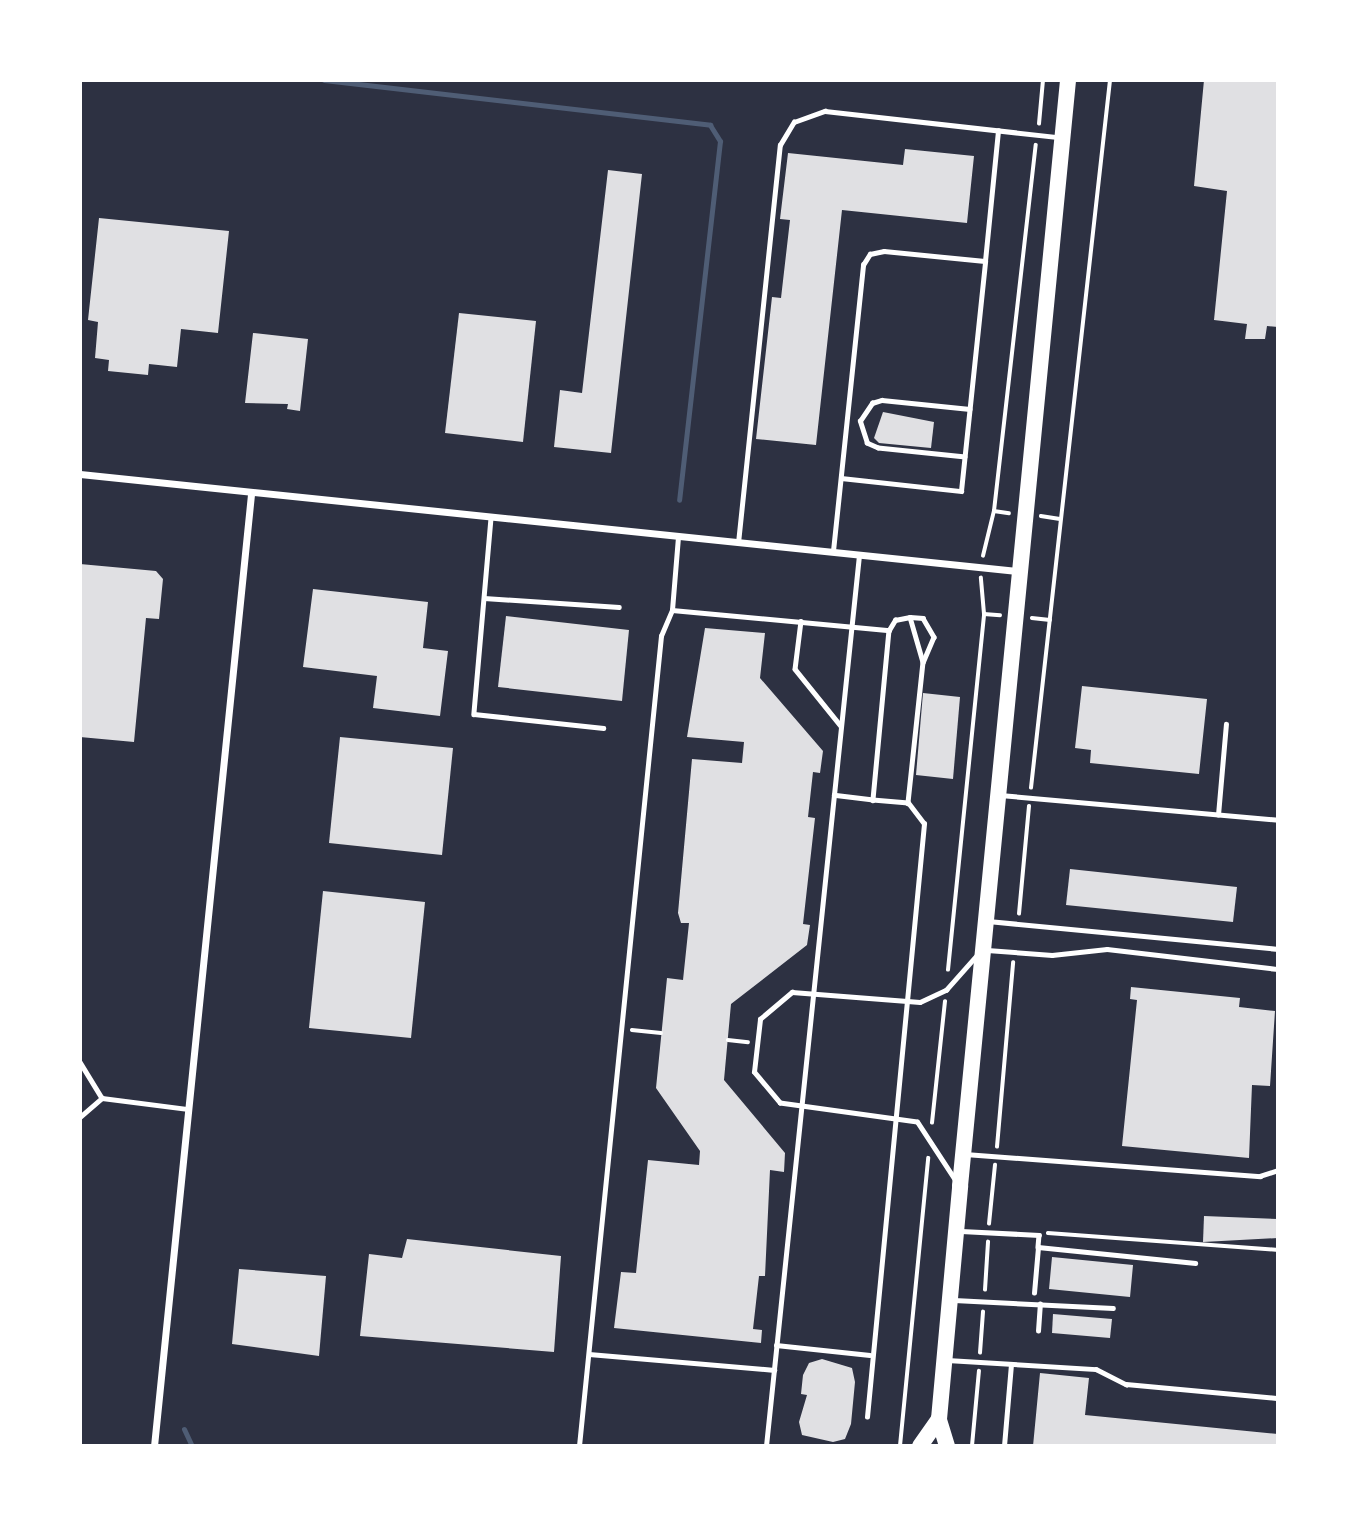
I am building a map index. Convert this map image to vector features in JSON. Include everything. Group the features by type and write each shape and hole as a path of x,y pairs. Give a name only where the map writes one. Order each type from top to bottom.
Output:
{"main road":[{"path":"947,1446 939,1419 944,1360 1017,571 1069,80"},
{"path":"920,1446 939,1419"}],"street":[{"path":"80,474 251,495 1017,571"},
{"path":"154,1446 251,495"}],"lane":[{"path":"738,543 780,145 794,122 825,111 1063,137"},
{"path":"841,478 961,491 999,131"},
{"path":"833,552 863,265 870,254 985,261"},
{"path":"965,457 878,448 867,443 860,421 872,403 882,400 970,408"},
{"path":"491,518 474,714 603,728"},
{"path":"579,1446 624,1029 661,636 672,610 678,537"},
{"path":"766,1446 859,555"},
{"path":"484,598 620,607"},
{"path":"672,610 889,630"},
{"path":"910,617 923,662"},
{"path":"867,1417 869,1355 924,824 908,803 923,662 934,636 923,618 895,620 889,630 873,800"},
{"path":"801,621 795,669 841,726"},
{"path":"1218,815 1226,724"},
{"path":"834,795 908,803"},
{"path":"996,795 1278,821"},
{"path":"984,921 1278,949"},
{"path":"960,1186 917,1122 895,1115 780,1103 754,1072 760,1018 792,992 906,1004 946,990 982,950 1015,953 1107,949 1278,969"},
{"path":"80,1062 102,1098"},
{"path":"80,1117 102,1098 189,1109"},
{"path":"963,1154 1260,1176 1278,1170"},
{"path":"956,1231 1040,1235 1034,1293"},
{"path":"1038,1247 1195,1263"},
{"path":"950,1300 1113,1308"},
{"path":"1038,1331 1040,1304"},
{"path":"776,1345 869,1355"},
{"path":"589,1354 774,1370"},
{"path":"944,1360 1096,1369 1126,1384 1278,1398"},
{"path":"1004,1446 1011,1365"}],"path":[{"path":"900,1446 984,614 982,567 1043,80"},
{"path":"1018,924 1110,80"},
{"path":"972,1446 988,1233 1015,953"},
{"path":"624,1029 661,1033"},
{"path":"728,1040 757,1043"},
{"path":"1040,1235 1054,1231 1278,1251"}],"building":[{"path":"1204,80 1278,80 1278,327 1267,326 1265,339 1245,339 1247,324 1214,320 1227,191 1194,186"},
{"path":"905,149 974,156 967,223 842,210 816,445 756,439 772,297 781,298 790,220 780,219 788,153 903,165"},
{"path":"608,170 642,174 611,453 554,447 560,390 582,393"},
{"path":"99,218 229,231 218,333 181,329 177,367 149,364 148,375 108,371 109,360 95,358 98,322 88,320"},
{"path":"459,313 536,321 523,442 445,433"},
{"path":"253,333 308,339 300,411 287,409 288,404 245,403"},
{"path":"883,412 934,422 931,448 879,443 874,438"},
{"path":"80,564 156,571 163,579 159,619 146,618 134,742 80,737"},
{"path":"313,589 428,602 423,648 448,651 440,716 373,708 377,676 303,667"},
{"path":"506,616 629,630 622,701 498,687"},
{"path":"705,628 765,633 760,678 823,751 820,773 813,772 808,817 815,818 803,924 810,925 807,945 731,1004 724,1080 785,1153 784,1172 770,1170 765,1276 759,1276 753,1329 762,1330 761,1343 614,1328 621,1272 636,1273 648,1160 699,1165 700,1151 656,1088 667,978 683,980 689,923 681,923 678,913 692,759 742,763 744,742 687,737"},
{"path":"1082,686 1207,699 1199,774 1090,763 1091,750 1075,748"},
{"path":"923,693 960,697 953,779 916,775"},
{"path":"340,737 453,748 442,855 329,843"},
{"path":"1070,869 1237,887 1233,922 1066,905"},
{"path":"323,891 425,902 411,1038 309,1028"},
{"path":"1131,987 1240,998 1239,1007 1275,1011 1270,1086 1252,1085 1249,1158 1122,1146 1137,1000 1130,999"},
{"path":"1204,1216 1278,1219 1278,1238 1203,1242"},
{"path":"407,1239 561,1256 554,1352 360,1336 369,1254 402,1258"},
{"path":"1052,1257 1133,1265 1130,1297 1049,1289"},
{"path":"239,1269 326,1276 319,1356 232,1344"},
{"path":"1053,1314 1112,1319 1110,1338 1052,1333"},
{"path":"822,1359 852,1368 855,1382 851,1424 845,1439 833,1442 802,1435 799,1422 807,1395 801,1394 803,1375 809,1363"},
{"path":"1040,1373 1089,1378 1085,1415 1278,1434 1278,1446 1033,1446"}],"waterway":[{"path":"324,80 710,125 720,141 679,500"},
{"path":"184,1429 192,1446"}]}
